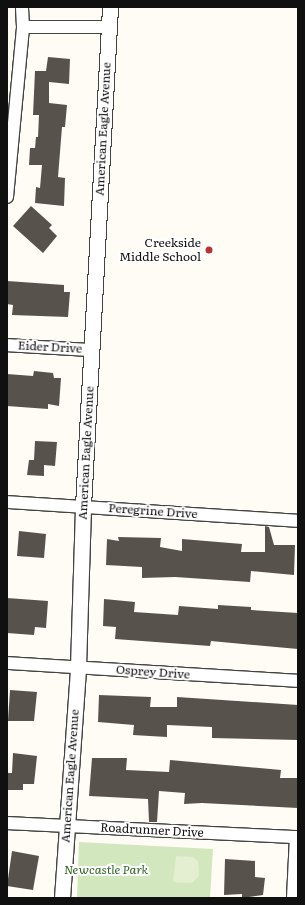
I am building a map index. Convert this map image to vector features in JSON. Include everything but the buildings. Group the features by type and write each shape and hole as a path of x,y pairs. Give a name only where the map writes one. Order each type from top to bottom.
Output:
{"street":[{"path":"7,197 23,27 22,7"},
{"name":"American Eagle Avenue","path":"62,898 78,667 83,506 110,7"},
{"path":"23,27 109,27"},
{"name":"Eider Drive","path":"7,345 92,350"},
{"name":"Peregrine Drive","path":"7,502 298,521"},
{"name":"Osprey Drive","path":"7,663 298,681"},
{"name":"Roadrunner Drive","path":"7,823 297,837"},
{"path":"293,898 297,837"}],"green space":[{"name":"Newcastle Park","path":"79,842 213,849 210,898 77,898"},
{"path":"176,856 193,857 198,861 199,876 192,883 173,882"}],"place":[{"name":"Creekside Middle School","path":"209,250"}]}
